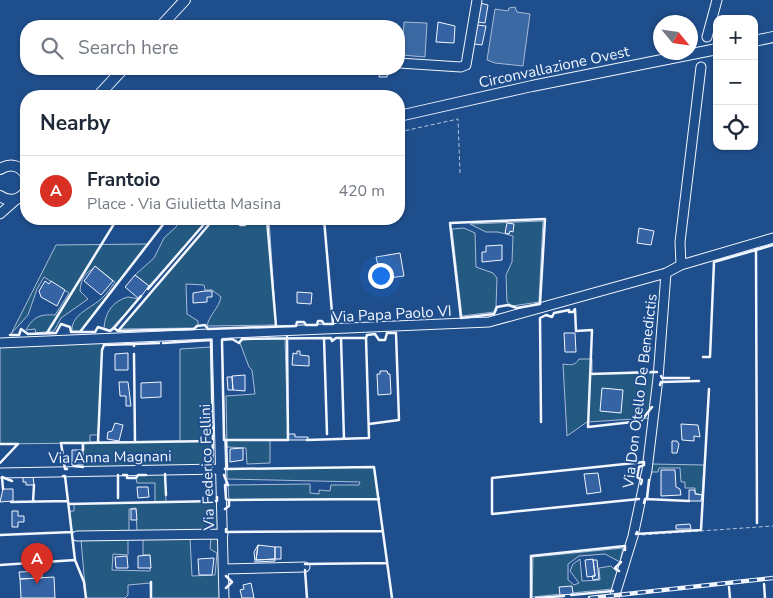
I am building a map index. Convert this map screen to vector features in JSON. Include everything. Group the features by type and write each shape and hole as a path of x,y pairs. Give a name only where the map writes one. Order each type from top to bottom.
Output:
{"main road":[{"path":"167,20 185,0"},
{"path":"758,40 773,37"},
{"name":"Circonvallazione Ovest","path":"405,115 532,86 713,50"},
{"path":"104,90 117,75"},
{"path":"4,167 20,163"},
{"path":"4,167 20,169"},
{"path":"0,196 10,200 20,198"}],"street":[{"path":"405,63 461,67 466,65 477,0"},
{"path":"707,37 718,0"},
{"path":"681,265 680,242 701,68"},
{"path":"0,214 20,199"},
{"name":"Via Papa Paolo VI","path":"0,343 489,322 666,273 681,265 773,238"},
{"name":"Via Don Otello De Benedictis","path":"614,598 633,536 647,470 658,378 666,273"},
{"name":"Via Federico Fellini","path":"217,335 224,598"},
{"name":"Via Anna Magnani","path":"0,473 220,469"},
{"path":"77,536 223,534"},
{"path":"224,569 305,567"}],"path":[{"path":"405,131 458,119 460,173"},
{"path":"633,536 773,526"}],"shaded area":[{"path":"515,7 517,12 530,14 523,66 495,63 487,60 495,9 508,11 509,8"},
{"path":"405,22 427,23 425,57 405,55"},
{"path":"543,221 539,302 512,306 507,302 506,275 512,262 513,236 498,232 486,232 470,224"},
{"path":"177,225 203,225 149,286 135,275 154,258 164,238"},
{"path":"209,225 269,225 276,325 207,326 221,297 212,290 205,290 204,285 186,284 187,314 198,321 198,325 194,328 120,329"},
{"path":"464,228 475,233 476,267 493,273 497,278 494,312 462,316 452,229"},
{"path":"147,244 80,331 72,331 75,320 98,302 115,282 96,267 86,274 81,283 80,291 88,299 61,318 54,331 36,333 35,329 26,330 31,322 41,316 55,315 69,293 44,277 37,289 28,315 11,334 56,245"},
{"path":"128,297 139,299 110,330 104,328 108,312 114,304"},
{"path":"285,339 288,440 270,440 270,463 247,464 246,448 227,447 226,396 255,394 252,370 249,367 240,343 243,340"},
{"path":"101,343 104,345 102,350 98,435 90,435 90,442 180,441 180,349 211,347 213,467 83,469 82,443 0,444 0,347"},
{"path":"579,359 592,359 592,374 657,371 649,418 587,422 567,436 563,364 576,363"},
{"path":"652,464 704,465 702,495 695,493 695,488 685,488 685,482 681,482 680,468 659,468 658,472 651,472"},
{"path":"374,467 379,499 229,500 228,485 310,484 310,493 319,494 319,490 330,491 331,485 359,485 360,482 227,479 227,469"},
{"path":"165,474 166,502 217,501 218,530 137,531 136,508 129,509 129,531 72,532 70,511 74,511 74,504 155,502 155,483 137,483 136,478 138,475"},
{"path":"190,538 192,576 215,575 217,553 210,549 211,538 220,539 221,598 151,598 150,583 128,585 128,595 125,598 86,598 81,540 128,539 128,555 113,554 112,570 150,571 150,555 143,555 143,539"},
{"path":"623,548 620,562 605,554 579,556 568,564 568,580 574,585 579,583 570,571 573,564 580,559 582,581 600,580 599,568 611,566 617,572 612,589 532,597 533,557"}],"building":[{"path":"480,3 488,5 485,23 477,22"},
{"path":"438,22 455,26 454,43 436,42"},
{"path":"477,25 486,26 482,45 474,44"},
{"path":"379,75 387,75 387,77 379,77"},
{"path":"507,223 514,224 513,232 510,231 509,234 505,233"},
{"path":"639,228 654,231 651,245 637,243"},
{"path":"502,245 502,260 482,262 482,252 486,252 486,246"},
{"path":"400,253 404,276 381,279 376,257"},
{"path":"95,266 113,281 101,295 84,281"},
{"path":"135,275 149,286 139,299 125,287"},
{"path":"45,281 49,284 51,281 65,290 57,306 41,297 39,291"},
{"path":"212,291 212,297 207,297 207,302 193,303 193,293"},
{"path":"297,292 312,293 311,304 297,303"},
{"path":"564,333 575,333 576,352 565,352"},
{"path":"297,351 300,351 300,355 309,356 309,366 292,365 293,353 297,354"},
{"path":"128,353 128,370 115,370 115,354"},
{"path":"380,371 387,371 390,374 391,394 378,395 377,374 380,374"},
{"path":"245,375 245,391 233,390 232,376"},
{"path":"227,377 232,377 233,390 228,390"},
{"path":"119,382 128,382 131,406 126,406 126,396 120,396"},
{"path":"161,382 161,397 141,398 141,383"},
{"path":"602,388 623,390 621,413 600,411"},
{"path":"115,423 123,425 119,441 107,439 108,432 112,431"},
{"path":"681,424 698,425 700,437 694,436 694,441 682,440"},
{"path":"288,434 295,434 295,437 308,437 308,440 288,440"},
{"path":"672,441 677,441 679,444 677,453 672,453"},
{"path":"243,448 243,460 230,462 230,449"},
{"path":"72,450 83,450 83,465 72,465"},
{"path":"661,470 675,470 676,487 680,489 681,495 661,496"},
{"path":"598,473 601,492 587,494 584,474"},
{"path":"23,476 33,476 34,485 26,485 26,482 23,482"},
{"path":"137,487 148,487 149,497 138,498"},
{"path":"3,489 13,489 13,501 0,502"},
{"path":"689,490 695,490 695,494 702,495 701,501 689,501"},
{"path":"131,509 136,509 137,520 131,520"},
{"path":"12,511 18,511 18,516 24,516 24,522 18,522 18,527 12,527"},
{"path":"690,524 691,529 676,529 676,525"},
{"path":"258,545 275,547 275,559 256,560"},
{"path":"258,545 256,560 275,559 275,561 255,562 254,552"},
{"path":"275,547 281,547 281,559 275,559"},
{"path":"150,555 151,568 138,568 138,556"},
{"path":"127,556 128,568 116,568 115,557"},
{"path":"214,558 212,575 199,575 198,559"},
{"path":"593,559 595,576 587,577 585,560"},
{"path":"593,560 597,560 599,579 593,580 592,576 595,576"},
{"path":"42,571 42,578 20,579 19,572"},
{"path":"54,577 55,598 21,598 20,579"},
{"path":"251,583 254,598 242,598 240,590 244,589 243,585"},
{"path":"572,586 573,594 560,595 559,587"}],"railway":[{"path":"590,598 773,578"}],"wall":[{"path":"545,219 540,304 517,308 508,305 497,307 494,314 461,318 450,223 545,219"},
{"path":"47,333 113,225"},
{"path":"80,332 163,225"},
{"path":"148,289 203,225"},
{"path":"118,331 209,225"},
{"path":"240,225 245,225"},
{"path":"268,225 276,326"},
{"path":"10,335 19,335 21,329 28,334 56,333 61,324 70,327 71,332 95,332 98,327 110,331 114,328 118,331 194,329 197,326 205,325 208,329 296,326 297,322 304,322 306,325 317,325 318,321 322,321 324,324 333,324 325,225"},
{"path":"703,357 710,357 714,262 773,245"},
{"path":"756,249 757,523"},
{"path":"114,328 141,296"},
{"path":"541,422 540,318 546,315 552,317 554,313 569,310 569,312 573,312 575,309 576,331 592,330 588,427 641,421 652,407"},
{"path":"366,338 367,335 375,334 379,340 385,340 387,333 396,333 399,420 369,424"},
{"path":"287,337 288,440 224,440 222,340 232,339 239,343 242,339 331,338 332,341 336,338 366,338 369,438 307,440"},
{"path":"324,338 327,434"},
{"path":"341,338 344,439"},
{"path":"163,343 211,340 213,441"},
{"path":"134,344 159,343"},
{"path":"98,442 102,350 104,345 134,344 134,346"},
{"path":"134,354 135,442"},
{"path":"590,374 657,372"},
{"path":"661,376 662,378 689,378"},
{"path":"660,385 661,382 699,381"},
{"path":"637,532 636,534 701,530 709,389"},
{"path":"225,469 227,467 226,440"},
{"path":"83,443 213,441 212,467"},
{"path":"67,469 65,469 61,443 83,443 83,450"},
{"path":"0,444 18,444 0,463"},
{"path":"639,499 492,514 492,478 644,462 644,465 639,467 637,477 642,480 641,484"},
{"path":"74,466 83,467"},
{"path":"227,469 374,467 392,598"},
{"path":"165,474 166,495"},
{"path":"118,475 118,498"},
{"path":"123,475 127,475 127,478 146,475"},
{"path":"224,475 228,485 225,485 226,499 229,500 229,506 225,509"},
{"path":"63,476 65,476 75,560"},
{"path":"2,477 12,481"},
{"path":"2,477 3,489"},
{"path":"647,499 649,480"},
{"path":"33,502 34,485"},
{"path":"69,504 217,501 217,497"},
{"path":"229,500 379,499"},
{"path":"644,503 645,499 689,501"},
{"path":"11,502 68,501"},
{"path":"226,529 226,532 383,531"},
{"path":"0,535 72,532"},
{"path":"531,598 531,556 625,546 625,550"},
{"path":"0,565 75,560 84,582 86,598"},
{"path":"619,571 615,568 621,562"},
{"path":"305,564 387,563"},
{"path":"305,570 307,598"},
{"path":"226,576 232,582 226,588"},
{"path":"151,582 151,598"},
{"path":"764,584 765,598"},
{"path":"729,587 730,598"},
{"path":"571,595 613,591"},
{"path":"536,598 564,596"}],"place":[{"name":"Frantoio","path":"37,584"}]}
